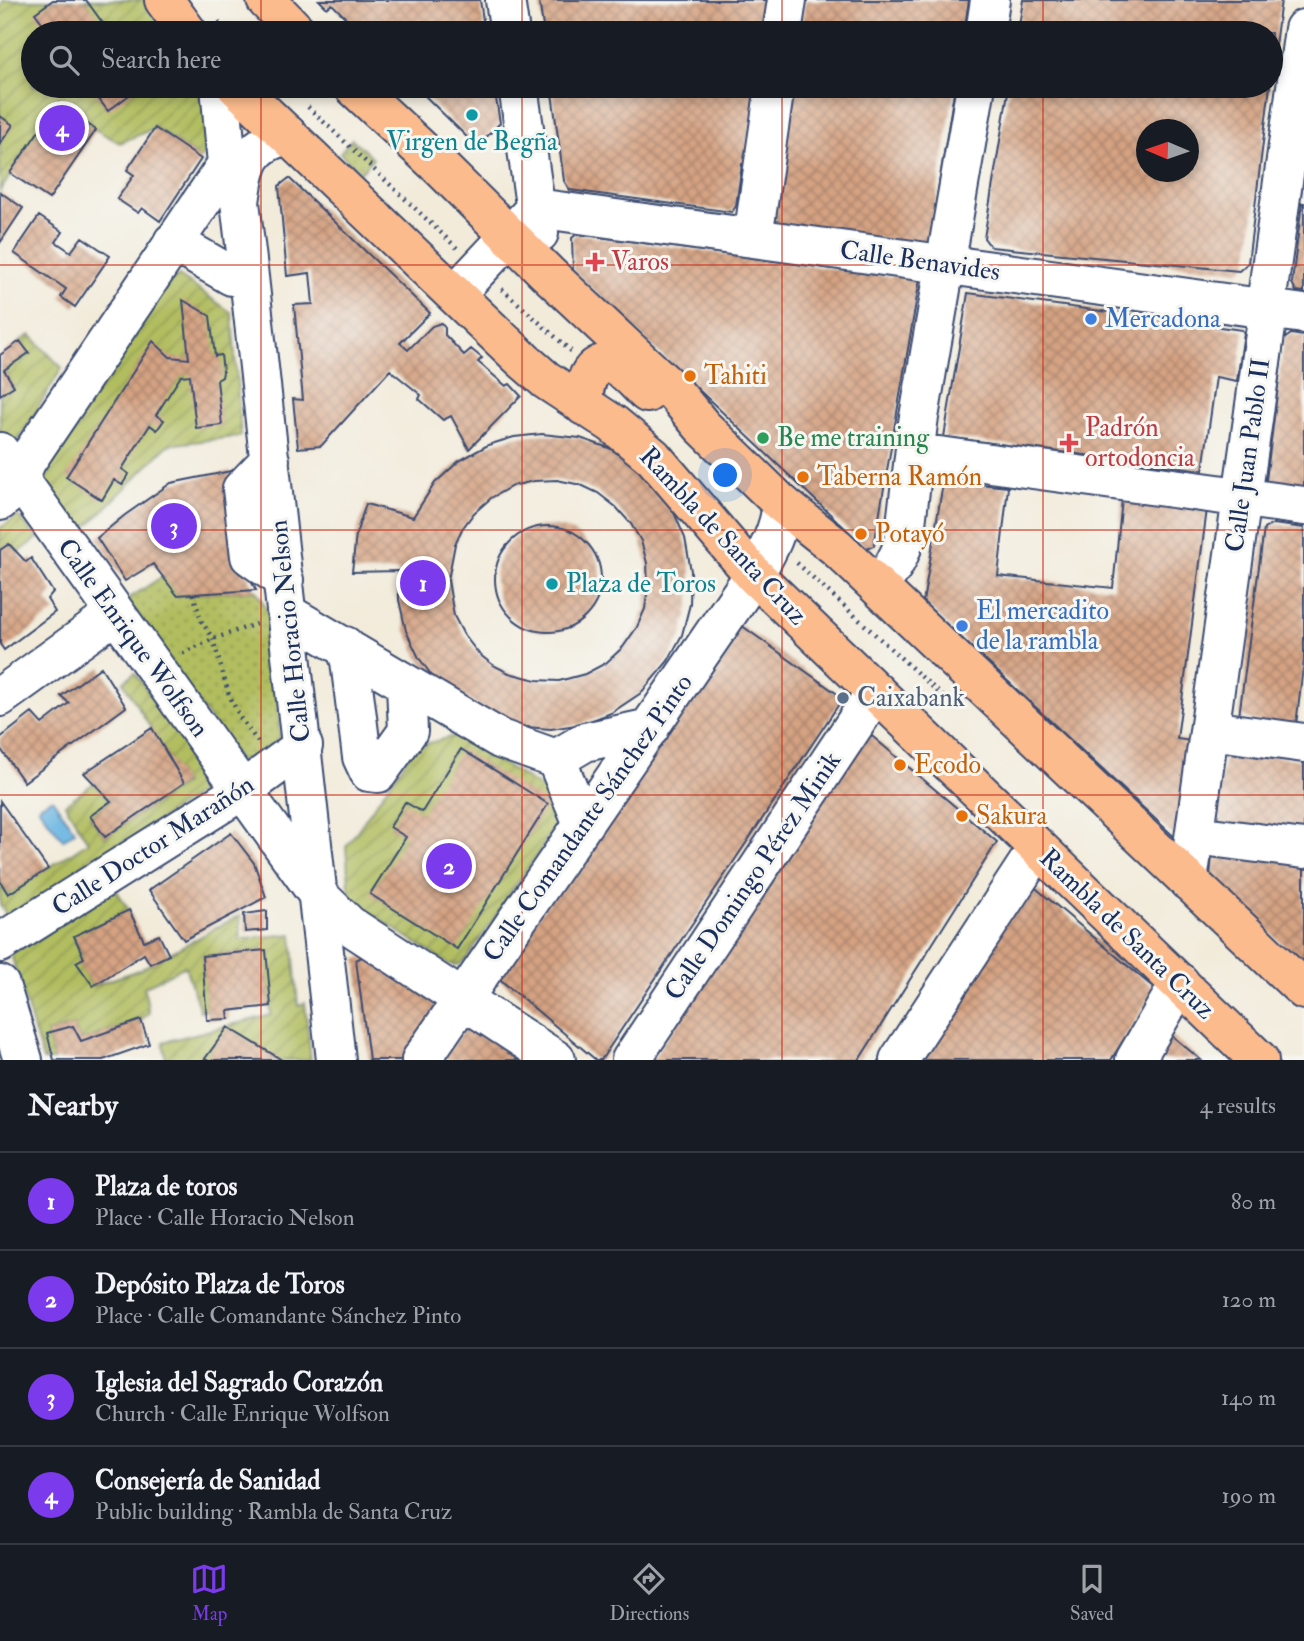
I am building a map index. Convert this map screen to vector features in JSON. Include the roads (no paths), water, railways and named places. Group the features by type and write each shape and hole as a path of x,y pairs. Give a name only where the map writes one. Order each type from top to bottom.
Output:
{"main road":[{"path":"164,0 179,21"},
{"path":"266,0 286,21"},
{"name":"Rambla de Santa Cruz","path":"249,98 546,380 613,424 653,457 754,575 1259,1060"},
{"path":"366,98 673,391 702,426 782,504 836,547 878,586 1304,990"},
{"path":"584,406 584,384 593,371 605,363 624,370 663,408 702,426"}],"street":[{"path":"505,0 508,21"},
{"path":"784,21 787,0"},
{"path":"987,21 990,0"},
{"name":"Calle Juan Pablo II","path":"1188,881 1242,498 1286,312 1304,29"},
{"path":"221,98 228,164 240,202"},
{"path":"520,98 547,273"},
{"path":"753,238 773,98"},
{"path":"878,586 890,573 902,547 943,265 974,98"},
{"path":"240,202 244,172 256,149 273,138 288,135"},
{"path":"7,477 26,462 228,164"},
{"name":"Calle Horacio Nelson","path":"240,202 286,597 290,755 309,820 337,1060"},
{"path":"455,294 536,208"},
{"name":"Calle Benavides","path":"536,208 1286,312"},
{"path":"173,242 232,276 249,276"},
{"path":"916,456 969,460 1304,506"},
{"name":"Calle Enrique Wolfson","path":"7,477 154,666 318,895 349,925 556,1060"},
{"name":"Calle Comandante Sánchez Pinto","path":"421,1060 754,575 779,525 782,504"},
{"path":"286,597 345,646 406,685 500,739 556,759 583,824"},
{"path":"0,697 115,614"},
{"path":"345,646 350,661 362,757 369,772 378,773 408,731 406,685"},
{"name":"Calle Domingo Pérez Minik","path":"631,1060 876,692"},
{"path":"556,759 585,742 650,727"},
{"path":"1210,730 1304,743"},
{"name":"Calle Doctor Marañón","path":"0,943 243,790 290,755"},
{"path":"267,825 301,824 309,820"},
{"path":"1195,835 1304,849"},
{"path":"898,1060 1038,848"},
{"path":"1135,1060 1180,984"},
{"path":"0,985 23,1060"}],"water":[{"path":"52,798 75,831 63,840 38,807"}],"place":[{"name":"Virgen de Begña","path":"472,115"},
{"name":"Consejería de Sanidad","path":"62,128"},
{"name":"Varos","path":"595,262"},
{"name":"Mercadona","path":"1091,319"},
{"name":"Tahiti","path":"690,376"},
{"name":"Be me training","path":"763,438"},
{"name":"Padrón ortodoncia","path":"1069,443"},
{"name":"Taberna Ramón","path":"803,477"},
{"name":"Iglesia del Sagrado Corazón","path":"174,526"},
{"name":"Potayó","path":"861,534"},
{"name":"Plaza de toros","path":"423,583"},
{"name":"Plaza de Toros","path":"552,584"},
{"name":"El mercadito de la rambla","path":"962,626"},
{"name":"Caixabank","path":"843,698"},
{"name":"Ecodo","path":"900,765"},
{"name":"Sakura","path":"962,816"},
{"name":"Depósito Plaza de Toros","path":"449,866"}]}
